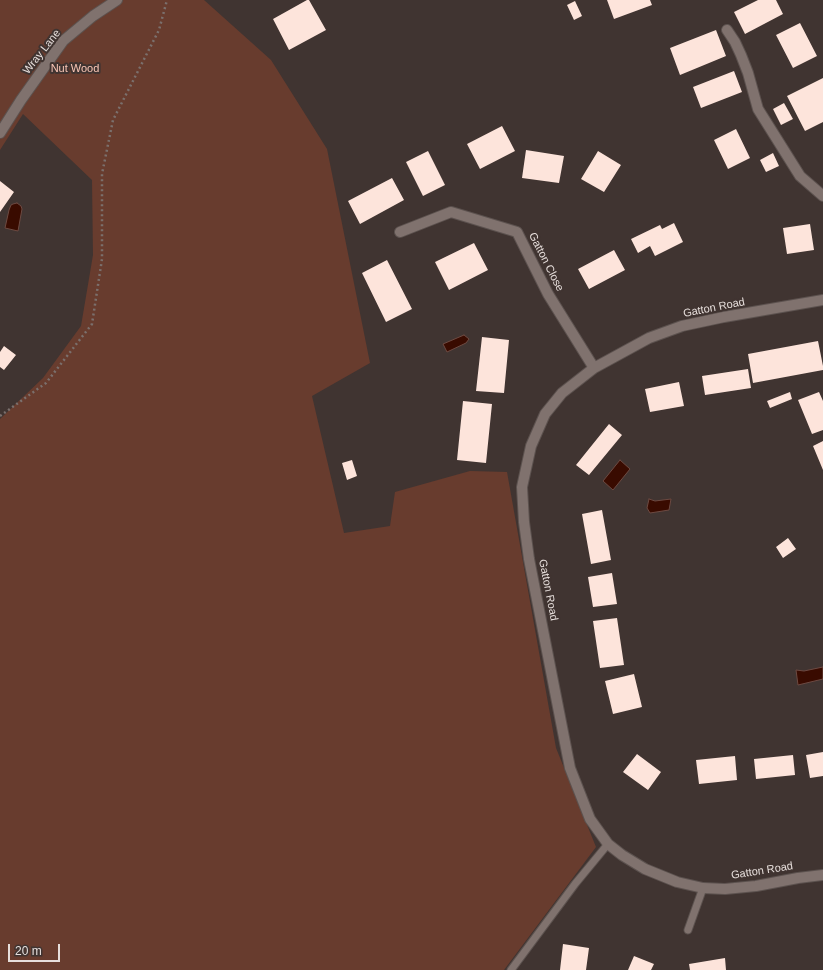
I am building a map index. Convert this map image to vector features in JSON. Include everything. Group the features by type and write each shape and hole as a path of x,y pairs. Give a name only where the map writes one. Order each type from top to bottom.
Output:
{"street":[{"name":"Wray Lane","path":"0,133 21,100 63,41 93,16 117,0"},
{"path":"727,30 741,54 758,109 800,176 823,196"},
{"name":"Gatton Close","path":"400,232 451,212 517,232 548,294 594,368"},
{"name":"Gatton Road","path":"823,300 724,317 682,326 648,338 594,368 562,393 545,414 530,446 522,487 524,522 530,559 570,768 590,819 608,844 622,855 645,869 677,882 703,888 725,889 756,886 823,874"}],"lane":[{"path":"511,970 575,884 608,844"},
{"path":"688,930 703,888"}],"path":[{"path":"0,416 46,382 92,324 102,259 102,174 112,120 159,30 167,0"}],"green space":[{"name":"Nut Wood","path":"0,0 204,0 271,60 327,149 370,363 312,396 344,533 390,526 395,492 470,471 507,472 556,748 596,847 504,970 0,970 0,419 43,378 81,326 93,255 92,180 23,114 0,150"}],"shaded area":[{"path":"17,203 22,209 18,231 5,228 11,205"},
{"path":"464,335 469,339 466,343 447,352 443,344"},
{"path":"620,460 630,469 613,490 603,481"},
{"path":"649,499 655,501 671,499 669,510 650,513 647,508"},
{"path":"823,667 823,679 798,685 796,670 804,671"}],"building":[{"path":"309,0 326,30 289,50 273,19"},
{"path":"607,0 650,0 652,5 614,19"},
{"path":"758,0 776,0 783,14 745,34 734,12"},
{"path":"575,1 582,16 574,20 567,5"},
{"path":"800,23 817,56 793,68 776,35"},
{"path":"716,30 726,56 680,75 670,48"},
{"path":"734,71 742,92 701,108 693,87"},
{"path":"823,78 823,122 805,131 787,96"},
{"path":"784,103 793,119 781,125 773,109"},
{"path":"502,126 515,151 480,169 467,144"},
{"path":"736,129 750,158 728,169 714,140"},
{"path":"526,150 564,156 559,183 522,178"},
{"path":"428,151 445,185 423,196 406,162"},
{"path":"598,151 621,165 604,192 581,179"},
{"path":"773,153 779,166 766,172 760,160"},
{"path":"392,178 404,200 360,224 348,201"},
{"path":"0,181 14,192 0,212"},
{"path":"674,223 683,242 655,256 650,246 638,253 631,239 660,225 662,229"},
{"path":"810,224 814,250 787,254 783,228"},
{"path":"474,243 488,270 449,290 435,262"},
{"path":"614,250 625,270 589,289 578,269"},
{"path":"387,260 412,309 386,322 362,273"},
{"path":"482,337 509,340 504,393 476,391"},
{"path":"818,341 823,370 753,383 748,354"},
{"path":"4,346 16,355 4,370 0,367 0,352"},
{"path":"748,369 751,388 705,395 702,376"},
{"path":"679,382 684,406 650,412 645,389"},
{"path":"790,392 792,399 770,408 767,401"},
{"path":"819,392 823,401 823,430 812,434 798,400"},
{"path":"463,401 492,404 486,463 457,460"},
{"path":"609,424 622,435 589,475 576,465"},
{"path":"823,441 823,470 813,446"},
{"path":"352,460 357,476 347,480 342,463"},
{"path":"602,510 611,560 591,564 582,514"},
{"path":"788,538 796,549 783,558 776,547"},
{"path":"612,573 617,604 593,607 588,577"},
{"path":"617,618 624,665 600,668 593,621"},
{"path":"634,674 642,707 613,714 605,681"},
{"path":"823,752 823,776 810,778 806,755"},
{"path":"637,754 661,772 648,790 623,772"},
{"path":"793,755 795,775 756,779 754,759"},
{"path":"735,756 737,780 699,784 696,760"},
{"path":"563,944 589,948 586,970 560,970"},
{"path":"634,956 654,964 651,970 628,970"},
{"path":"725,958 726,970 690,970 689,964"}]}
